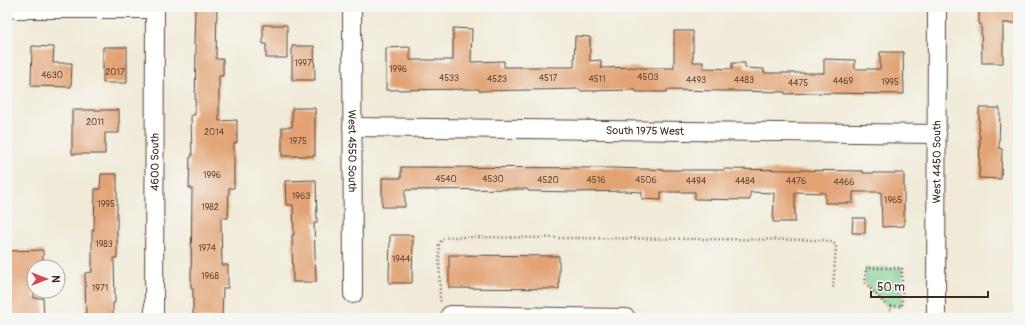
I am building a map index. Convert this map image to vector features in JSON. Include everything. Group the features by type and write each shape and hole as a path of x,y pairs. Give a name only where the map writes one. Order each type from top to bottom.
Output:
{"street":[{"path":"7,7 18,9 155,8"},
{"name":"West 4550 South","path":"352,7 353,294"},
{"name":"West 4450 South","path":"936,318 937,7"},
{"name":"4600 South","path":"154,318 155,8"},
{"name":"South 1975 West","path":"352,128 937,134"},
{"path":"446,310 450,315 626,318"}],"path":[{"path":"446,310 440,300 439,245 442,239 449,237 824,240 832,242 836,245 833,290"},
{"path":"866,268 902,268 902,306 891,306 887,306 865,283 866,268"},
{"path":"888,318 891,306"}],"green space":[{"path":"866,268 902,268 902,306 887,306 865,283"}],"building":[{"path":"195,7 217,7 216,59 223,59 223,76 219,76 219,121 237,120 237,143 234,143 234,188 229,188 228,218 221,218 222,265 228,265 228,288 223,288 222,318 193,318 193,288 191,288 192,188 189,188 190,157 192,157 191,115 195,115"},
{"path":"979,7 1016,7 1016,23 1003,23 1003,63 982,63"},
{"path":"263,25 287,25 287,58 266,58 266,44 263,44"},
{"path":"453,28 472,29 471,62 504,61 504,67 574,67 575,36 590,37 590,61 601,60 601,68 674,68 674,31 693,31 693,62 703,62 703,68 732,69 732,63 745,63 745,68 764,69 764,73 824,73 824,59 855,60 855,69 880,69 880,52 903,52 904,94 785,94 785,92 667,90 666,92 636,92 636,90 580,91 580,89 479,91 479,89 386,90 386,48 410,47 410,60 453,60"},
{"path":"32,46 54,47 53,63 72,63 71,87 31,86"},
{"path":"292,46 314,46 315,80 292,80"},
{"path":"103,47 127,47 127,83 103,83"},
{"path":"292,108 315,108 315,156 282,156 282,127 292,127"},
{"path":"979,108 1000,108 999,148 1002,149 1001,179 979,178"},
{"path":"72,110 119,110 119,133 105,133 105,154 72,154"},
{"path":"401,167 615,168 668,170 724,169 904,173 904,226 882,227 881,192 853,192 853,203 825,203 825,193 795,192 795,222 773,222 774,193 750,192 750,200 695,199 695,192 661,192 661,200 642,199 642,192 624,191 528,191 528,189 405,190 405,207 382,207 382,178 401,178"},
{"path":"101,174 117,174 117,258 114,258 115,303 113,303 113,318 86,318 85,273 92,272 92,230 94,230 95,189 100,189"},
{"path":"316,180 317,223 314,223 316,282 293,282 293,205 286,205 285,181"},
{"path":"853,218 865,218 865,233 852,233"},
{"path":"390,235 413,235 412,283 389,283"},
{"path":"43,250 43,259 26,259 26,299 43,299 44,318 7,318 7,251"},
{"path":"449,255 559,256 559,289 449,288"}]}
